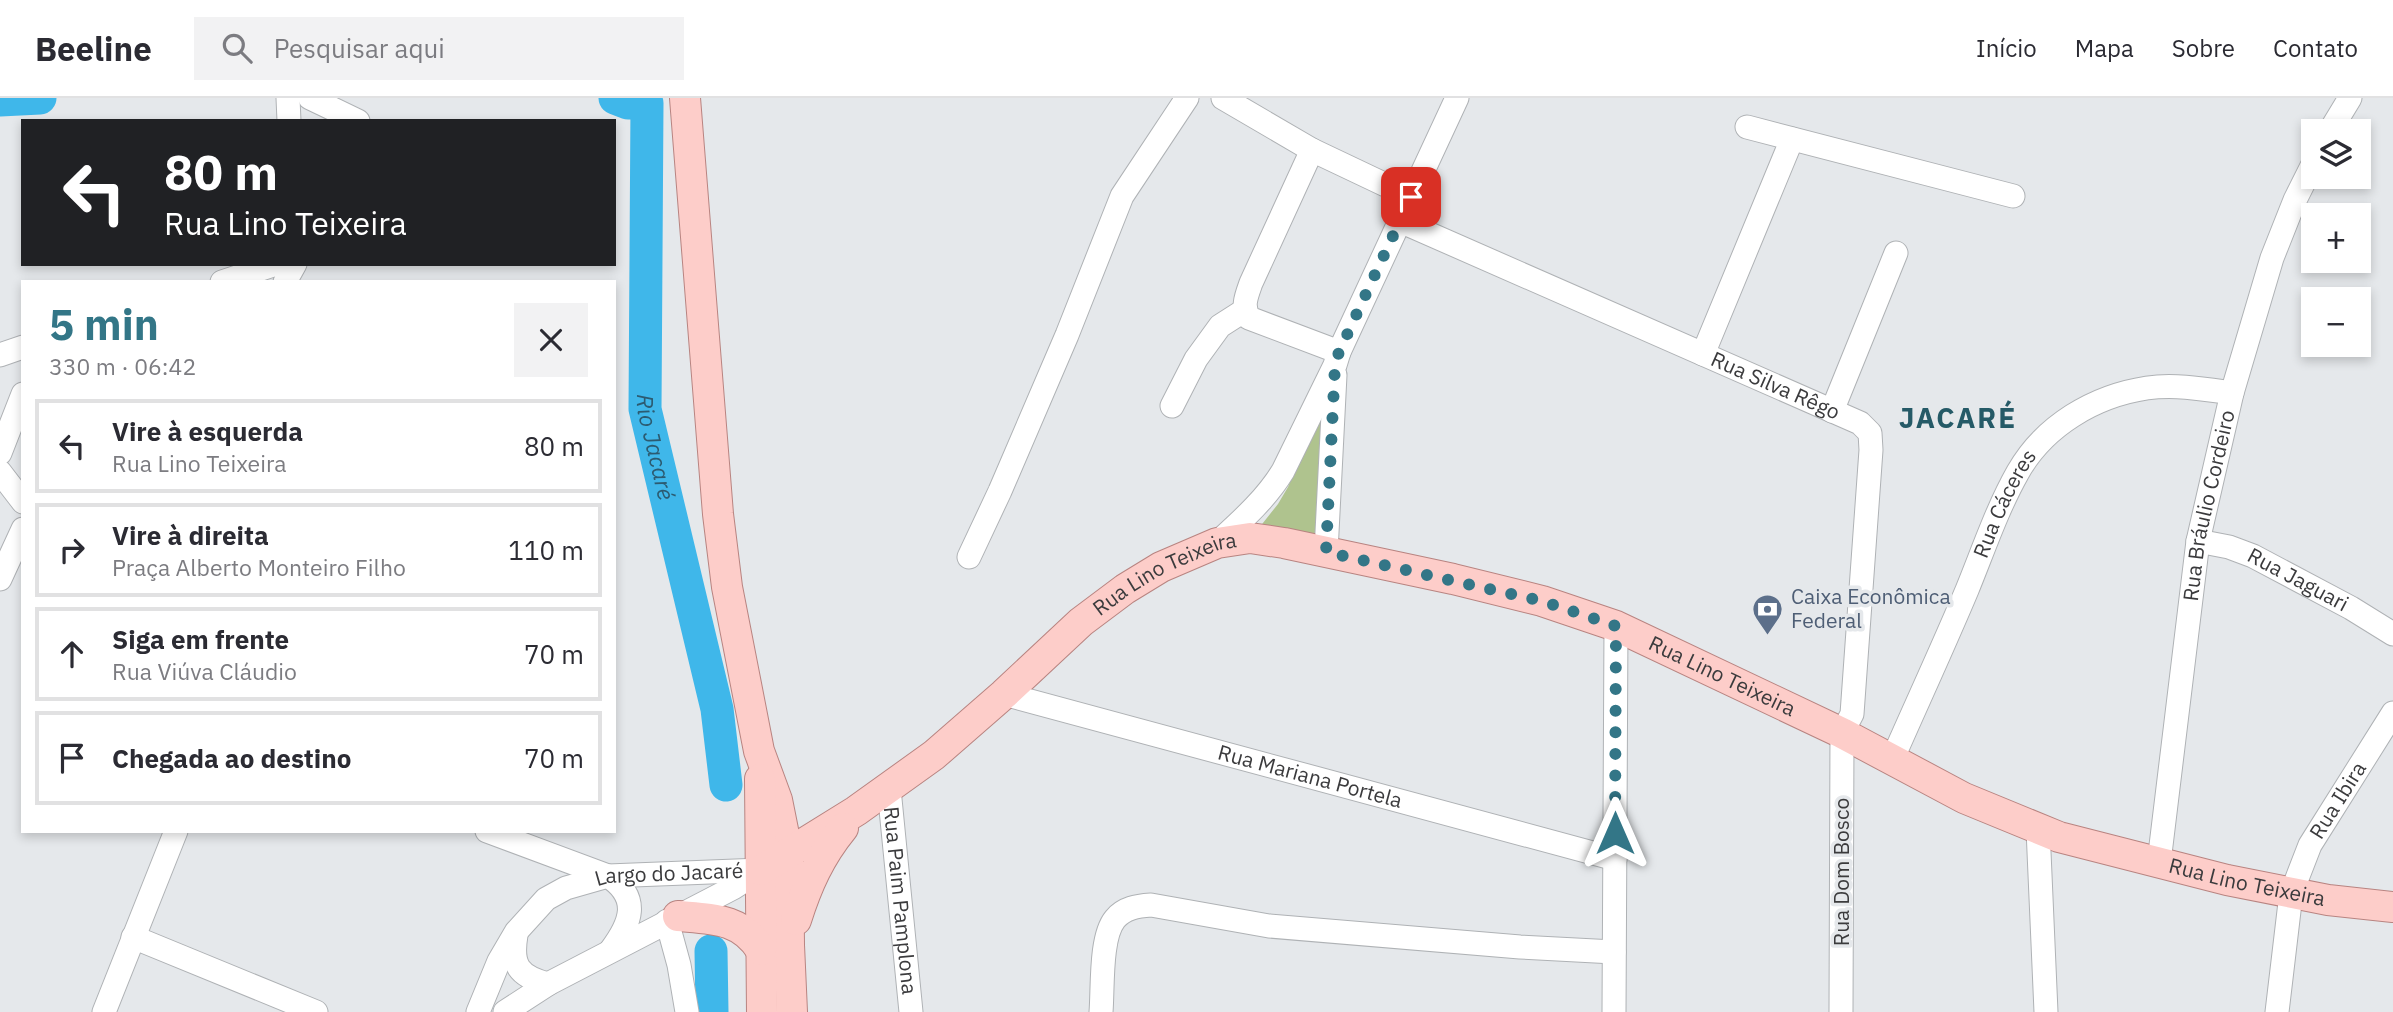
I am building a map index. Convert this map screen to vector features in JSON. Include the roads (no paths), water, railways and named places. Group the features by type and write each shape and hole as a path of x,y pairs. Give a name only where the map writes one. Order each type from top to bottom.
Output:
{"main road":[{"path":"687,102 718,514 727,587 759,751 777,800 788,855 775,947 762,1012"},
{"name":"Rua Lino Teixeira","path":"761,870 889,789 944,747 1081,622 1114,597 1161,568 1217,542 1250,538 1326,552 1542,601 1616,626 1842,733 1964,798 2059,836 2291,894 2393,907"},
{"path":"759,751 761,870 775,947 792,1012"},
{"path":"775,947 831,842 856,811"},
{"path":"672,918 730,923 743,929 754,939 775,947"}],"street":[{"path":"288,98 289,119"},
{"path":"310,98 354,119"},
{"path":"969,557 1067,335 1122,196 1187,98"},
{"path":"1223,98 1312,150 1411,197"},
{"path":"1217,542 1251,512 1275,484 1337,358 1457,98"},
{"path":"2337,119 2350,98"},
{"path":"1746,127 2012,196"},
{"path":"1703,354 1792,139"},
{"path":"1312,150 1251,283 1245,300 1245,310 1249,318 1337,358"},
{"name":"Rua Bráulio Cordeiro","path":"2159,862 2198,541 2232,393 2273,258 2301,188"},
{"name":"Rua Silva Rêgo","path":"1400,221 1860,423 1870,433 1852,714 1842,733"},
{"path":"1832,411 1896,253"},
{"path":"228,280 270,266"},
{"path":"1172,406 1196,359 1220,326 1245,310"},
{"path":"0,355 21,348"},
{"path":"1326,552 1337,358"},
{"name":"Rua Cáceres","path":"1892,760 2018,472 2032,450 2054,428 2080,410 2113,397 2146,388 2183,387 2232,393"},
{"path":"0,453 21,399"},
{"path":"0,472 21,499"},
{"path":"0,579 21,534"},
{"name":"Rua Jaguari","path":"2198,541 2229,547 2253,556 2351,608 2393,634"},
{"path":"1614,1012 1616,626"},
{"name":"Rua Mariana Portela","path":"1004,695 1615,859"},
{"name":"Rua Ibira","path":"2277,1012 2291,894 2310,845 2393,713"},
{"name":"Rua Dom Bosco","path":"1841,1012 1842,733"},
{"name":"Rua Paim Pamplona","path":"889,789 911,1012"},
{"path":"2038,829 2046,1012"},
{"path":"104,1012 175,833"},
{"path":"491,833 608,877 621,885 626,891 629,903 628,918 624,933 611,950"},
{"name":"Largo do Jacaré","path":"478,1012 495,970 516,932 546,899 582,882 608,877 761,870"},
{"name":"Largo do Jacaré","path":"505,1012 548,984 733,888 761,870"},
{"path":"1101,1012 1107,935 1115,918 1131,907 1150,905 1269,926 1614,952"},
{"path":"672,918 687,1012"},
{"path":"516,932 513,951 515,962 524,974 548,984"},
{"path":"134,937 316,1012"}],"waterway":[{"path":"0,100 40,98"},
{"name":"Rio Jacaré","path":"615,98 628,103 647,103 645,409 717,709 726,785"},
{"name":"Rio Jacaré","path":"711,951 712,1012"}],"place":[{"name":"Caixa Econômica Federal","path":"1768,636"}],"district":[{"name":"JACARÉ","path":"1958,418"}]}
